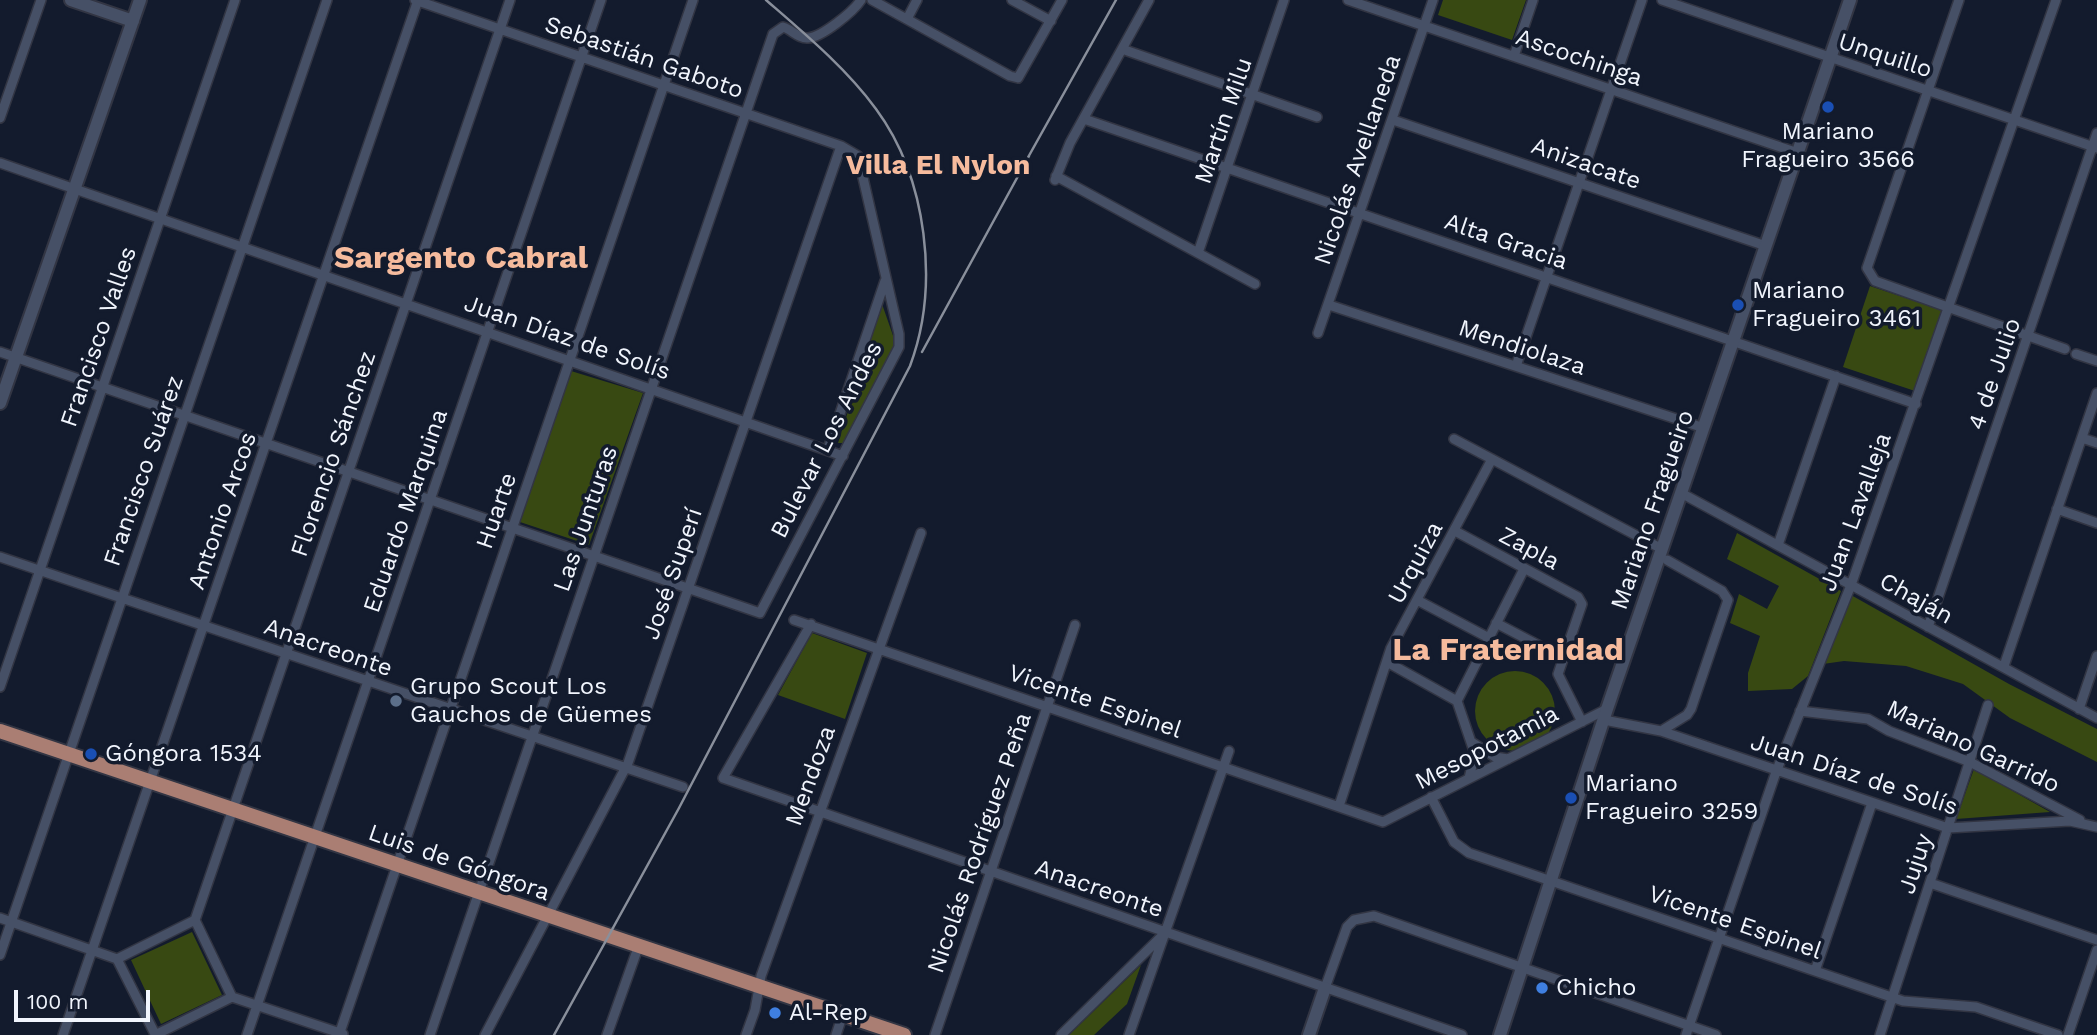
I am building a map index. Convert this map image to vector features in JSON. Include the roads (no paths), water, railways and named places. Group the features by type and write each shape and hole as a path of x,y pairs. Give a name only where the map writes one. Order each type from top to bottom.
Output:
{"main road":[{"path":"71,0 133,21"},
{"path":"0,402 140,0"},
{"name":"Mariano Fragueiro","path":"1500,1035 1605,715 1665,555 1681,492 1850,0"},
{"name":"Luis de Góngora","path":"0,731 549,918 639,945 904,1035"},
{"path":"1309,1035 1325,988"}],"street":[{"path":"0,118 41,0"},
{"name":"Francisco Valles","path":"0,687 235,0"},
{"name":"Francisco Suárez","path":"0,954 327,0"},
{"name":"Sebastián Gaboto","path":"417,0 841,146 858,156"},
{"name":"Antonio Arcos","path":"63,1035 417,0"},
{"name":"Florencio Sánchez","path":"195,920 510,0"},
{"name":"Eduardo Marquina","path":"247,1035 601,0"},
{"name":"Huarte","path":"341,1034 449,709 693,0"},
{"name":"Las Junturas","path":"430,1035 773,34 777,29 789,28 803,38 813,36 849,14 861,0"},
{"path":"872,0 1018,78 1062,0"},
{"path":"907,19 917,0"},
{"path":"1012,0 1051,21"},
{"path":"1149,0 1084,119 1055,179 1255,284"},
{"name":"Martín Milu","path":"1198,253 1284,0"},
{"name":"Ascochinga","path":"1348,0 1798,153"},
{"name":"Nicolás Avellaneda","path":"1318,333 1433,0"},
{"path":"1514,56 1533,0"},
{"path":"1516,366 1642,0"},
{"name":"Unquillo","path":"1662,0 2095,147"},
{"path":"1959,0 1867,268 1868,274 1875,281 2065,349"},
{"name":"Juan Lavalleja","path":"1687,1030 1776,772 1851,585 1916,404 2056,0"},
{"path":"1122,49 1317,117"},
{"name":"Alta Gracia","path":"1084,119 1734,339 1916,404"},
{"name":"Anizacate","path":"1393,120 1766,246"},
{"name":"4 de Julio","path":"1928,627 2095,147 2097,133"},
{"name":"José Superí","path":"485,1035 549,918 625,769 841,146"},
{"name":"Bulevar Los Andes","path":"688,589 760,613 899,347 858,156"},
{"name":"Juan Díaz de Solís","path":"0,163 746,420 843,456"},
{"name":"Bulevar Los Andes","path":"828,449 886,280"},
{"name":"Mendiolaza","path":"1329,304 1704,428"},
{"path":"0,352 688,589"},
{"path":"2077,354 2097,361"},
{"path":"1778,545 1836,376"},
{"path":"2004,666 2097,393"},
{"path":"2082,438 2097,443"},
{"path":"1454,439 1665,555 1722,592 1727,600 1691,709 1687,715 1661,731"},
{"name":"Urquiza","path":"1339,806 1387,662 1492,459"},
{"name":"Chaján","path":"1681,492 2097,718"},
{"path":"2057,509 2097,523"},
{"name":"Zapla","path":"1455,531 1578,597 1582,604 1563,658"},
{"name":"Mendoza","path":"746,1035 759,985 819,811 921,533"},
{"name":"Anacreonte","path":"0,557 683,787"},
{"path":"1457,701 1524,569"},
{"path":"1418,600 1489,638"},
{"name":"Vicente Espinel","path":"794,620 1383,822"},
{"path":"1496,623 1563,658 1558,674 1560,682 1582,722"},
{"name":"Anacreonte","path":"811,624 723,778 1462,1035"},
{"name":"Nicolás Rodríguez Peña","path":"935,1035 1075,625"},
{"path":"2078,709 2097,656"},
{"path":"1387,662 1457,701 1475,754 1469,778"},
{"name":"Jujuy","path":"1880,1035 1988,705"},
{"name":"Mariano Garrido","path":"1800,711 1868,719 1889,731 1970,762 2085,823"},
{"name":"Juan Díaz de Solís","path":"1605,715 1661,731 1948,828 2085,823 2097,827"},
{"name":"Mesopotamia","path":"1383,822 1582,722 1605,715"},
{"path":"1473,743 1494,757 1508,759"},
{"path":"1129,1035 1229,751"},
{"name":"Vicente Espinel","path":"1431,797 1460,849 1893,998 1983,1009 2058,1035"},
{"path":"1815,971 1872,803"},
{"path":"1930,883 2097,940"},
{"path":"1325,988 1347,927 1354,920 1374,916 1687,1030 1716,1035"},
{"path":"0,918 117,959 155,1034 232,997"},
{"path":"117,959 195,920 232,997 341,1034"},
{"path":"1061,1035 1165,932"},
{"path":"607,1035 639,945"},
{"path":"2068,1035 2097,950"},
{"path":"836,1035 843,1014"}],"railway":[{"path":"554,1035 679,808 910,366 919,335 925,302 926,268 917,200 907,167 876,109 852,79 766,0"},
{"path":"1028,159 1026,161 1116,0"},
{"path":"922,352 1029,156"}],"place":[{"name":"Mariano Fragueiro 3566","path":"1828,107"},
{"name":"Mariano Fragueiro 3461","path":"1738,305"},
{"name":"Grupo Scout Los Gauchos de Güemes","path":"396,701"},
{"name":"Góngora 1534","path":"91,754"},
{"name":"Mariano Fragueiro 3259","path":"1571,798"},
{"name":"Chicho","path":"1542,988"},
{"name":"Al-Rep","path":"775,1013"}],"district":[{"name":"Villa El Nylon","path":"938,166"},
{"name":"Sargento Cabral","path":"461,259"},
{"name":"La Fraternidad","path":"1508,651"}]}
